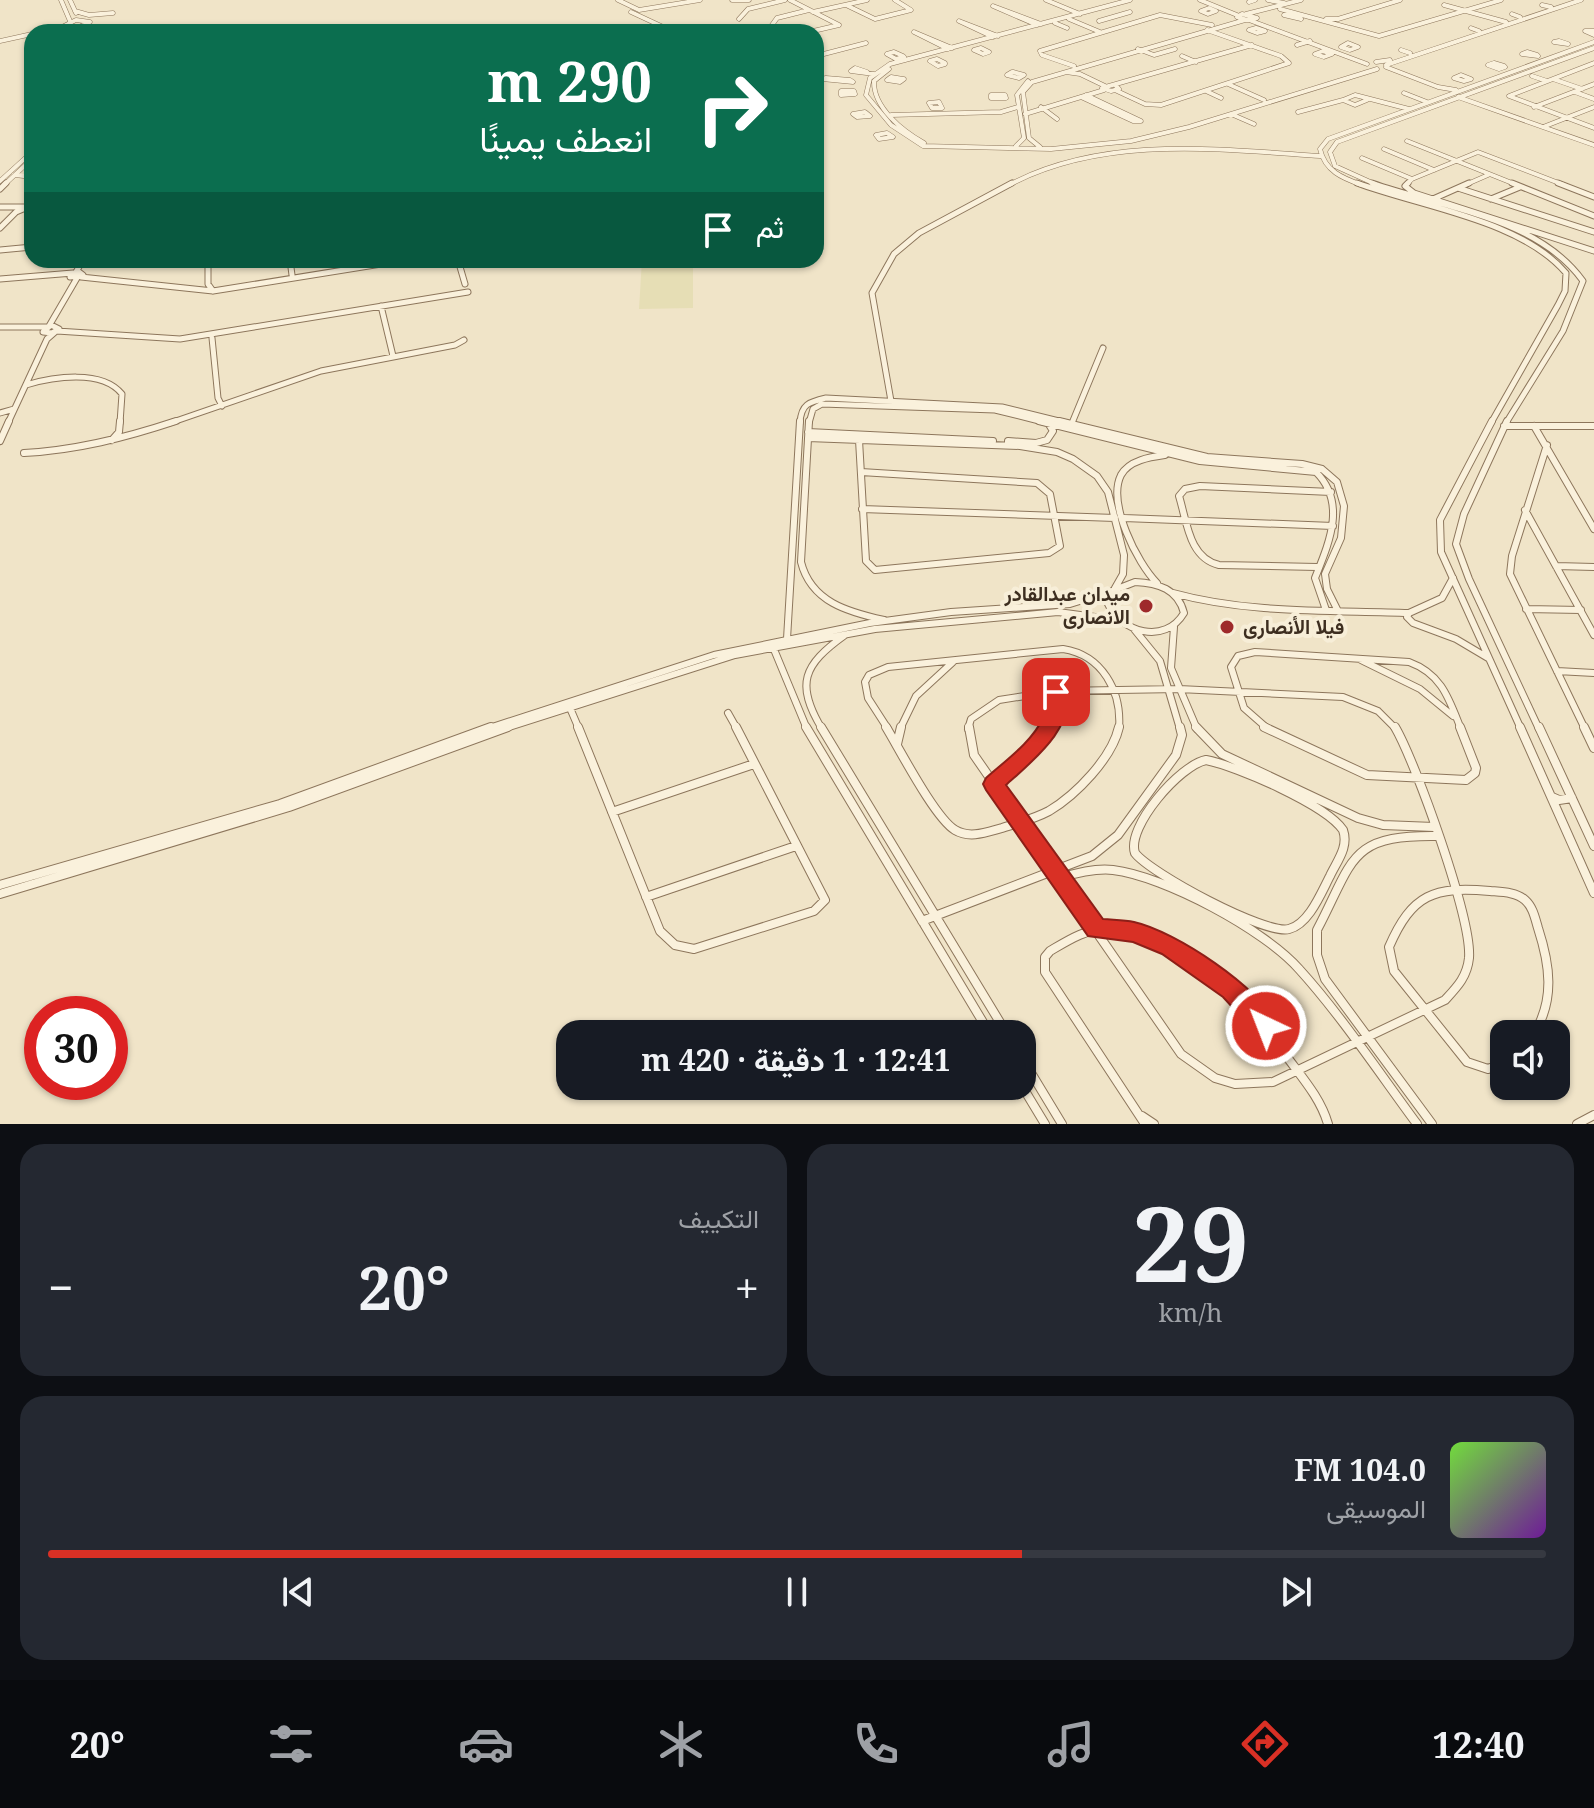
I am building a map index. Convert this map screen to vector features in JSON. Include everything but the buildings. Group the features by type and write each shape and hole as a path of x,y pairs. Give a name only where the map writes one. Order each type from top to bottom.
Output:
{"street":[{"path":"61,0 70,21"},
{"path":"70,0 79,19"},
{"path":"610,0 658,24"},
{"path":"618,0 633,11 700,0"},
{"path":"732,0 749,0"},
{"path":"739,19 748,9 788,0 839,25 824,28"},
{"path":"772,24 775,19 867,0"},
{"path":"846,5 875,19 911,10 895,0"},
{"path":"1046,0 1082,13"},
{"path":"1052,0 1082,13"},
{"path":"1138,0 1039,24 891,68 876,75 873,85 876,99 926,144 1040,147 1129,138 1231,114 1378,69 1410,53 1581,0"},
{"path":"1200,0 1220,8 1234,19 1275,26 1367,65 1435,88 1443,96"},
{"path":"1207,0 1245,14 1258,15 1307,42"},
{"path":"1249,2 1255,0"},
{"path":"1270,0 1292,4 1301,0"},
{"path":"1270,0 1284,14"},
{"path":"1247,20 1309,0"},
{"path":"1321,19 1344,17 1400,0"},
{"path":"1474,0 1487,4"},
{"path":"1388,64 1572,0"},
{"path":"1121,2 1055,23 902,59 876,75 866,84 865,92 880,112 914,143 931,147 1067,149 1142,139 1375,62"},
{"path":"1277,9 1297,11 1374,36 1501,2"},
{"path":"1292,4 1297,11"},
{"path":"1386,5 1395,8"},
{"path":"1444,5 1506,22"},
{"path":"1542,5 1551,7"},
{"path":"1213,10 1220,8"},
{"path":"1101,10 1113,15"},
{"path":"75,11 89,15 113,13"},
{"path":"1007,11 1039,24"},
{"path":"1099,21 1130,12"},
{"path":"1087,63 1215,26 1245,14"},
{"path":"1354,14 1362,18"},
{"path":"1512,14 1520,17"},
{"path":"1076,66 1056,62 1042,55 1040,50 1160,15 1215,26 1222,33"},
{"path":"1336,24 1344,17"},
{"path":"1424,18 1433,21"},
{"path":"64,24 79,19 90,22 88,24"},
{"path":"1069,19 1100,32"},
{"path":"1486,19 1494,26"},
{"path":"1117,88 1153,105 1182,99 1288,65 1289,60 1222,33 1202,29 1192,21"},
{"path":"1055,23 1067,28"},
{"path":"1262,29 1275,26"},
{"path":"974,27 996,36"},
{"path":"1391,28 1400,31"},
{"path":"1471,28 1479,31"},
{"path":"1027,138 1023,92 1027,86 1076,66 1202,29"},
{"path":"0,41 24,36"},
{"path":"1469,36 1479,40"},
{"path":"1282,40 1290,38 1388,64 1435,86 1594,145"},
{"path":"930,39 950,48"},
{"path":"1438,39 1445,42"},
{"path":"1297,45 1307,42"},
{"path":"824,54 866,43"},
{"path":"970,45 978,49"},
{"path":"1025,114 1252,45"},
{"path":"1568,45 1594,57"},
{"path":"1594,45 1459,93 1344,139 1332,147 1330,158 1335,166 1362,181 1546,244 1564,255 1581,275 1583,286 1563,331 1504,426 1457,537 1458,554 1594,846"},
{"path":"1436,48 1445,51"},
{"path":"1138,49 1154,55 1175,49"},
{"path":"1401,50 1410,53"},
{"path":"1579,50 1512,71 1328,139 1322,143 1320,156 1330,170 1345,179 1594,251"},
{"path":"1182,56 1196,62"},
{"path":"926,57 933,60"},
{"path":"1536,57 1545,60"},
{"path":"1402,59 1411,62"},
{"path":"1056,62 1061,71"},
{"path":"1594,63 1509,96 1594,128"},
{"path":"1076,66 1080,74"},
{"path":"1182,66 1191,70"},
{"path":"1260,67 1270,71"},
{"path":"1502,68 1512,71"},
{"path":"1277,69 1286,72"},
{"path":"1040,147 1027,138 1019,118 1017,97 1020,88 1030,80 1061,71 1080,74 1105,88"},
{"path":"867,72 889,78"},
{"path":"1326,76 1332,78"},
{"path":"1532,76 1547,81"},
{"path":"1021,77 1030,80"},
{"path":"1044,77 1054,82"},
{"path":"824,78 873,85"},
{"path":"824,79 853,82"},
{"path":"1553,79 1582,89"},
{"path":"1138,80 1147,84"},
{"path":"1468,80 1478,84"},
{"path":"1216,81 1264,100"},
{"path":"1534,107 1594,84"},
{"path":"1312,88 1321,91"},
{"path":"1284,89 1290,91"},
{"path":"1206,91 1221,98"},
{"path":"855,93 865,92"},
{"path":"1574,92 1594,99"},
{"path":"1404,93 1427,102"},
{"path":"1174,95 1182,99"},
{"path":"1298,112 1354,95 1410,109"},
{"path":"1062,96 1069,100"},
{"path":"1083,96 1141,121 1133,121 1083,96"},
{"path":"1005,97 1017,97"},
{"path":"1343,100 1355,105 1367,100"},
{"path":"1023,103 1043,107 1057,119"},
{"path":"891,115 938,111 1001,112 1018,107"},
{"path":"1543,127 1594,107"},
{"path":"869,114 880,112"},
{"path":"1001,112 1019,118"},
{"path":"930,113 932,120"},
{"path":"1231,114 1254,124"},
{"path":"892,135 904,133"},
{"path":"1016,146 1027,138"},
{"path":"1407,141 1594,216"},
{"path":"891,401 872,293 894,254 919,233 1039,169 1062,163 1173,146 1320,156"},
{"path":"1384,149 1434,170"},
{"path":"1594,197 1478,152 1406,183 1408,189 1536,246 1554,258 1566,273 1565,291 1558,305 1438,527 1439,546 1594,893"},
{"path":"1362,158 1412,179"},
{"path":"0,181 24,159"},
{"path":"0,189 24,167"},
{"path":"1433,199 1488,175"},
{"path":"13,177 24,177"},
{"path":"1491,199 1520,187"},
{"path":"1458,188 1594,232"},
{"path":"0,207 24,208"},
{"path":"0,228 15,210"},
{"path":"0,250 24,248"},
{"path":"208,268 208,284 213,291"},
{"path":"290,268 290,278"},
{"path":"0,279 77,274 213,291 368,268"},
{"path":"460,268 465,284"},
{"path":"0,441 30,376 46,331 56,318 77,274"},
{"path":"195,291 208,284"},
{"path":"0,327 164,339 468,292"},
{"path":"381,306 393,356"},
{"path":"56,318 58,329"},
{"path":"46,331 58,329"},
{"path":"212,338 217,333"},
{"path":"204,335 212,338"},
{"path":"212,338 218,398 222,406"},
{"path":"24,453 52,452 132,437 321,371 455,345 464,340"},
{"path":"1072,423 1103,348"},
{"path":"1530,354 1545,360"},
{"path":"1522,367 1538,372"},
{"path":"30,376 41,380"},
{"path":"26,385 41,380 101,380 118,385 122,394 119,432 108,443"},
{"path":"787,639 801,409 807,403 822,399 994,405 1207,457 1308,464 1330,473 1337,482 1344,506 1341,538 1325,574 1327,589 1338,611"},
{"path":"888,621 829,602 811,588 803,575 801,562 811,411 830,403 986,409 1171,455 1230,466 1312,471 1325,479 1331,492 1333,526 1329,543 1317,567 1316,584 1326,610"},
{"path":"0,414 14,409"},
{"path":"0,414 11,417"},
{"path":"808,435 1036,443 1052,436 1048,423"},
{"path":"1504,426 1594,426"},
{"path":"1534,426 1594,529"},
{"path":"119,432 132,437"},
{"path":"808,435 1020,446 1057,452 1080,463 1097,476 1108,492 1115,518 1124,567 1107,602 1117,620"},
{"path":"859,440 866,561 872,568 883,571 1053,552 1061,542 1048,491 1033,482 861,472"},
{"path":"1547,445 1510,566 1512,580 1594,748"},
{"path":"1171,455 1145,459 1123,473 1118,490 1135,558 1147,575 1173,593 1228,605 1409,613 1442,598 1453,578"},
{"path":"1317,567 1210,563 1195,551 1179,496 1185,489 1196,486 1331,492"},
{"path":"1460,486 1474,492"},
{"path":"862,509 1115,518"},
{"path":"1525,510 1594,635"},
{"path":"1124,518 1333,526"},
{"path":"1556,566 1594,567"},
{"path":"0,885 324,792 532,713 714,655 888,621 951,612 1070,604 1135,582 1160,585"},
{"path":"1173,593 1183,606 1184,613 1174,627 1169,662 1196,728 1222,754 1371,822 1435,832"},
{"path":"1526,609 1581,610"},
{"path":"0,894 324,792 708,662 773,647 848,633 951,620 1058,612 1117,620 1134,629 1156,632 1174,627"},
{"path":"1409,613 1407,617 1410,621 1456,639 1489,658"},
{"path":"922,921 1056,875 1092,856 1118,835 1181,745 1181,724 1155,654 1134,629"},
{"path":"848,633 820,654 811,665 805,677 807,704 999,1020"},
{"path":"773,647 801,719 982,1020"},
{"path":"1051,649 1075,650 1096,660 1113,689 1119,721 1115,740 1064,801 1048,811 976,835 956,831 943,819 864,690 869,675 888,667 1051,649"},
{"path":"1246,653 1354,658 1402,660 1425,668 1441,682 1475,773 1466,780 1367,775 1263,727 1247,713 1231,667 1233,661 1246,653"},
{"path":"1354,658 1388,671 1420,689 1456,719"},
{"path":"897,744 909,705 937,672 956,660"},
{"path":"1557,671 1594,673"},
{"path":"1113,689 1179,689 1324,695 1361,702 1392,722 1403,735 1455,888 1469,956 1463,981 1445,1000 1273,1082 1255,1086 1215,1078 1196,1068 1169,1039 968,743 971,719 979,709 1005,696 1113,689"},
{"path":"994,784 1027,754 1051,724 1055,714 1056,692"},
{"path":"570,708 646,897 666,939 683,948 706,946 814,911 825,900 728,713"},
{"path":"1217,762 1222,754"},
{"path":"1196,761 1217,762 1320,811 1342,827 1346,842 1344,849 1301,923 1284,930 1263,926 1139,858 1133,841 1138,829 1187,765 1196,761"},
{"path":"612,812 754,764"},
{"path":"1552,797 1559,800 1572,798"},
{"path":"1320,811 1326,803"},
{"path":"1563,820 1572,818 1584,824"},
{"path":"1432,1124 1367,1038 1319,966 1315,942 1317,930 1357,854 1370,843 1389,837 1435,832"},
{"path":"1118,835 1133,841"},
{"path":"646,897 796,846"},
{"path":"1344,849 1357,854"},
{"path":"1056,875 1098,870 1125,872 1151,880 1266,941 1290,958 1417,1124"},
{"path":"1490,1068 1467,1062 1394,971 1389,947 1418,899 1435,891 1455,888 1513,893 1529,904 1547,953 1550,973 1546,1010 1541,1020"},
{"path":"1301,923 1317,930"},
{"path":"1145,1124 1045,972 1045,957 1050,951 1096,929 1115,929 1153,938 1202,966 1249,1007 1320,1105 1328,1124"},
{"path":"1036,1081 1062,1124"},
{"path":"1030,1100 1045,1124"},
{"path":"1139,1114 1154,1124"},
{"path":"1577,1124 1594,1115"}],"shaded area":[{"path":"642,268 693,268 693,308 639,309"}],"place":[{"name":"ميدان عبدالقادر الانصارى","path":"1146,606"},
{"name":"فيلا الأنصارى","path":"1227,627"}],"route":[{"path":"1056,692 1057,703 1051,724 1027,754 994,784 1096,929 1134,932 1171,947 1231,989 1266,1026"}]}
